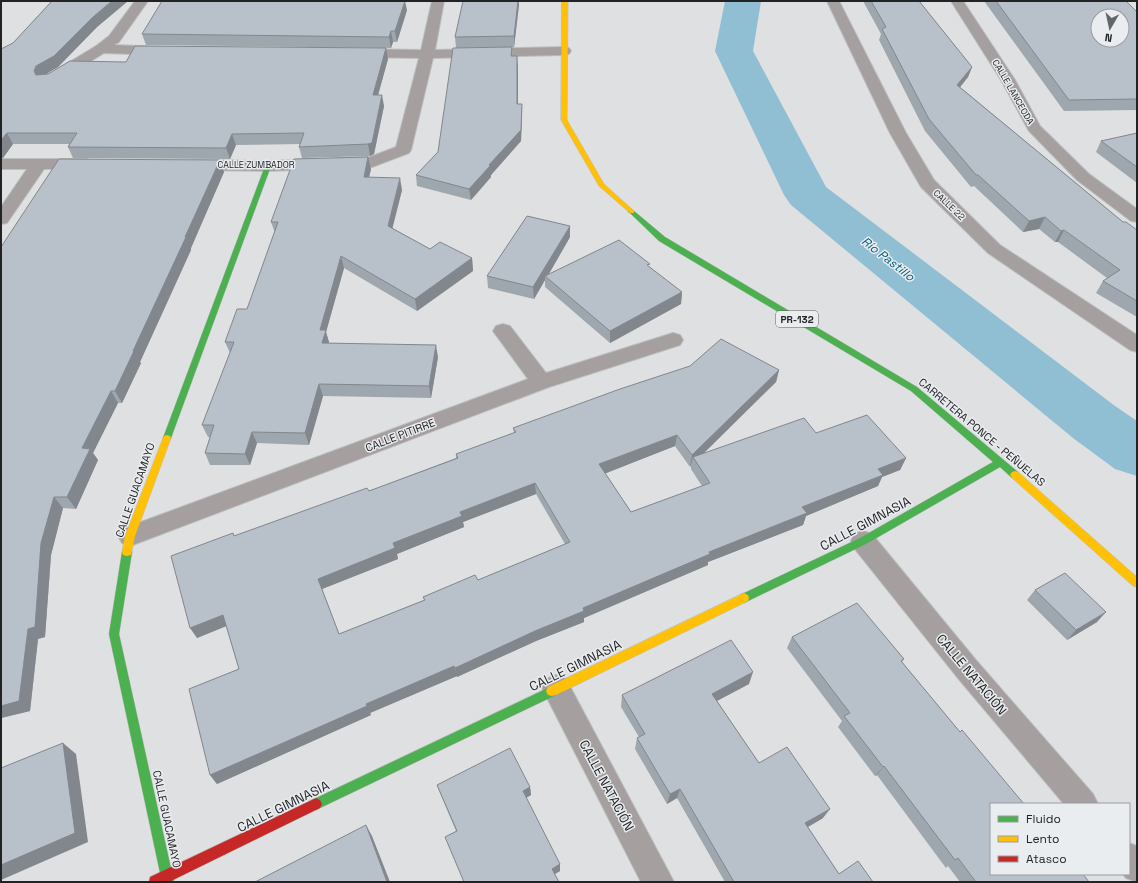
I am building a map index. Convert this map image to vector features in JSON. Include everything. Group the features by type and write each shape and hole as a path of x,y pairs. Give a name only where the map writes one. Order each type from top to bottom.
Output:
{"street":[{"path":"47,82 101,49 114,39 142,1"},
{"name":"CALLE ZUMBADOR","path":"181,165 268,166 372,162 403,150 427,54 438,1"},
{"name":"CARRETERA PONCE - PEÑUELAS","path":"565,1 564,120 601,185 662,239 914,389 1001,462 1137,583"},
{"name":"CALLE 22","path":"833,1 898,133 927,183 994,249 1137,345"},
{"name":"CALLE LANCEODA","path":"957,1 1008,80 1034,128 1083,178 1137,217"},
{"path":"101,49 175,52"},
{"path":"340,53 427,54 564,51"},
{"path":"1,164 102,165"},
{"path":"1,219 39,164"},
{"name":"CALLE GUACAMAYO","path":"168,879 114,634 130,536 268,166"},
{"path":"503,331 542,382"},
{"name":"CALLE PITIRRE","path":"130,536 542,382 672,340"},
{"name":"CALLE GIMNASIA","path":"155,882 168,879 556,688 863,541 1001,462"},
{"name":"CALLE NATACIÓN","path":"863,541 966,668 1082,803"},
{"name":"CALLE NATACIÓN","path":"556,688 658,882"},
{"path":"1130,859 1137,867"}],"building":[{"path":"52,1 112,1 93,17 54,56 36,66 34,71 36,75 48,74 70,61 126,62 135,46 386,48 373,95 382,95 372,143 299,147 304,133 232,134 226,148 68,147 77,133 7,133 1,140 1,49 13,43"},
{"path":"162,1 405,1 395,31 391,31 389,37 142,34"},
{"path":"463,1 518,1 514,36 455,37"},
{"path":"871,1 919,1 972,67 957,85 1123,222 1126,222 1137,230 1137,301 1103,281 1120,270 1064,230 1061,231 1045,217 1029,221 978,175 976,175 929,119 882,29 886,27"},
{"path":"996,1 1126,1 1137,12 1137,99 1069,100"},
{"path":"512,47 511,56 517,56 517,104 522,104 521,130 469,189 416,175 438,152 453,48"},
{"path":"1137,133 1137,167 1101,141"},
{"path":"368,157 364,177 400,178 388,226 430,249 440,242 472,258 415,299 341,256 320,330 326,330 322,343 436,345 429,386 319,384 305,433 252,432 245,454 205,453 214,425 202,425 234,342 225,342 237,309 247,309 278,222 271,222 294,159"},
{"path":"59,159 220,160 115,391 111,391 82,448 90,449 67,497 54,497 41,543 35,627 28,629 19,701 1,706 1,247"},
{"path":"527,216 570,226 533,287 487,276"},
{"path":"619,240 650,264 647,265 682,292 610,331 545,276"},
{"path":"721,339 779,370 692,455 677,435 599,464 631,512 710,483 693,457 804,418 816,433 867,415 906,458 878,469 883,475 802,507 807,513 709,552 710,554 583,608 584,611 535,631 455,668 454,666 366,704 367,706 210,775 189,689 239,669 223,615 190,628 171,556 233,533 234,536 367,488 369,491 458,458 456,454 516,432 513,428 620,389 690,366","holes":["535,483 570,542 478,580 475,575 423,597 425,600 339,634 318,579 395,548 393,543 462,516 460,512"]},
{"path":"1065,573 1106,612 1076,630 1035,590"},
{"path":"857,603 904,659 901,661 960,732 962,730 1023,803 990,803 990,875 1084,875 1089,882 976,882 958,858 955,860 844,716 850,713 792,637"},
{"path":"731,640 753,672 712,694 759,763 787,747 830,809 805,823 839,874 858,861 873,882 734,882 680,789 670,794 637,738 645,734 622,695"},
{"path":"63,743 75,833 1,865 1,768"},
{"path":"510,748 530,787 523,791 560,864 552,869 559,882 464,882 445,837 457,831 437,785"},
{"path":"366,825 387,882 255,882"}],"waterway":[{"name":"Río Pastillo","path":"743,1 734,51 807,195 1094,422 1137,452"}],"traffic: fast":[{"path":"167,438 268,166"},
{"path":"632,212 662,239 914,389 1015,475"},
{"path":"744,598 863,541 1001,462"},
{"path":"127,552 114,634 168,882"},
{"path":"316,804 552,691"}],"traffic: slow":[{"path":"565,1 564,120 601,185 632,212"},
{"path":"127,552 130,536 167,438"},
{"path":"1015,475 1137,583"},
{"path":"552,691 744,598"}],"traffic: jam":[{"path":"155,882 316,804"}]}
